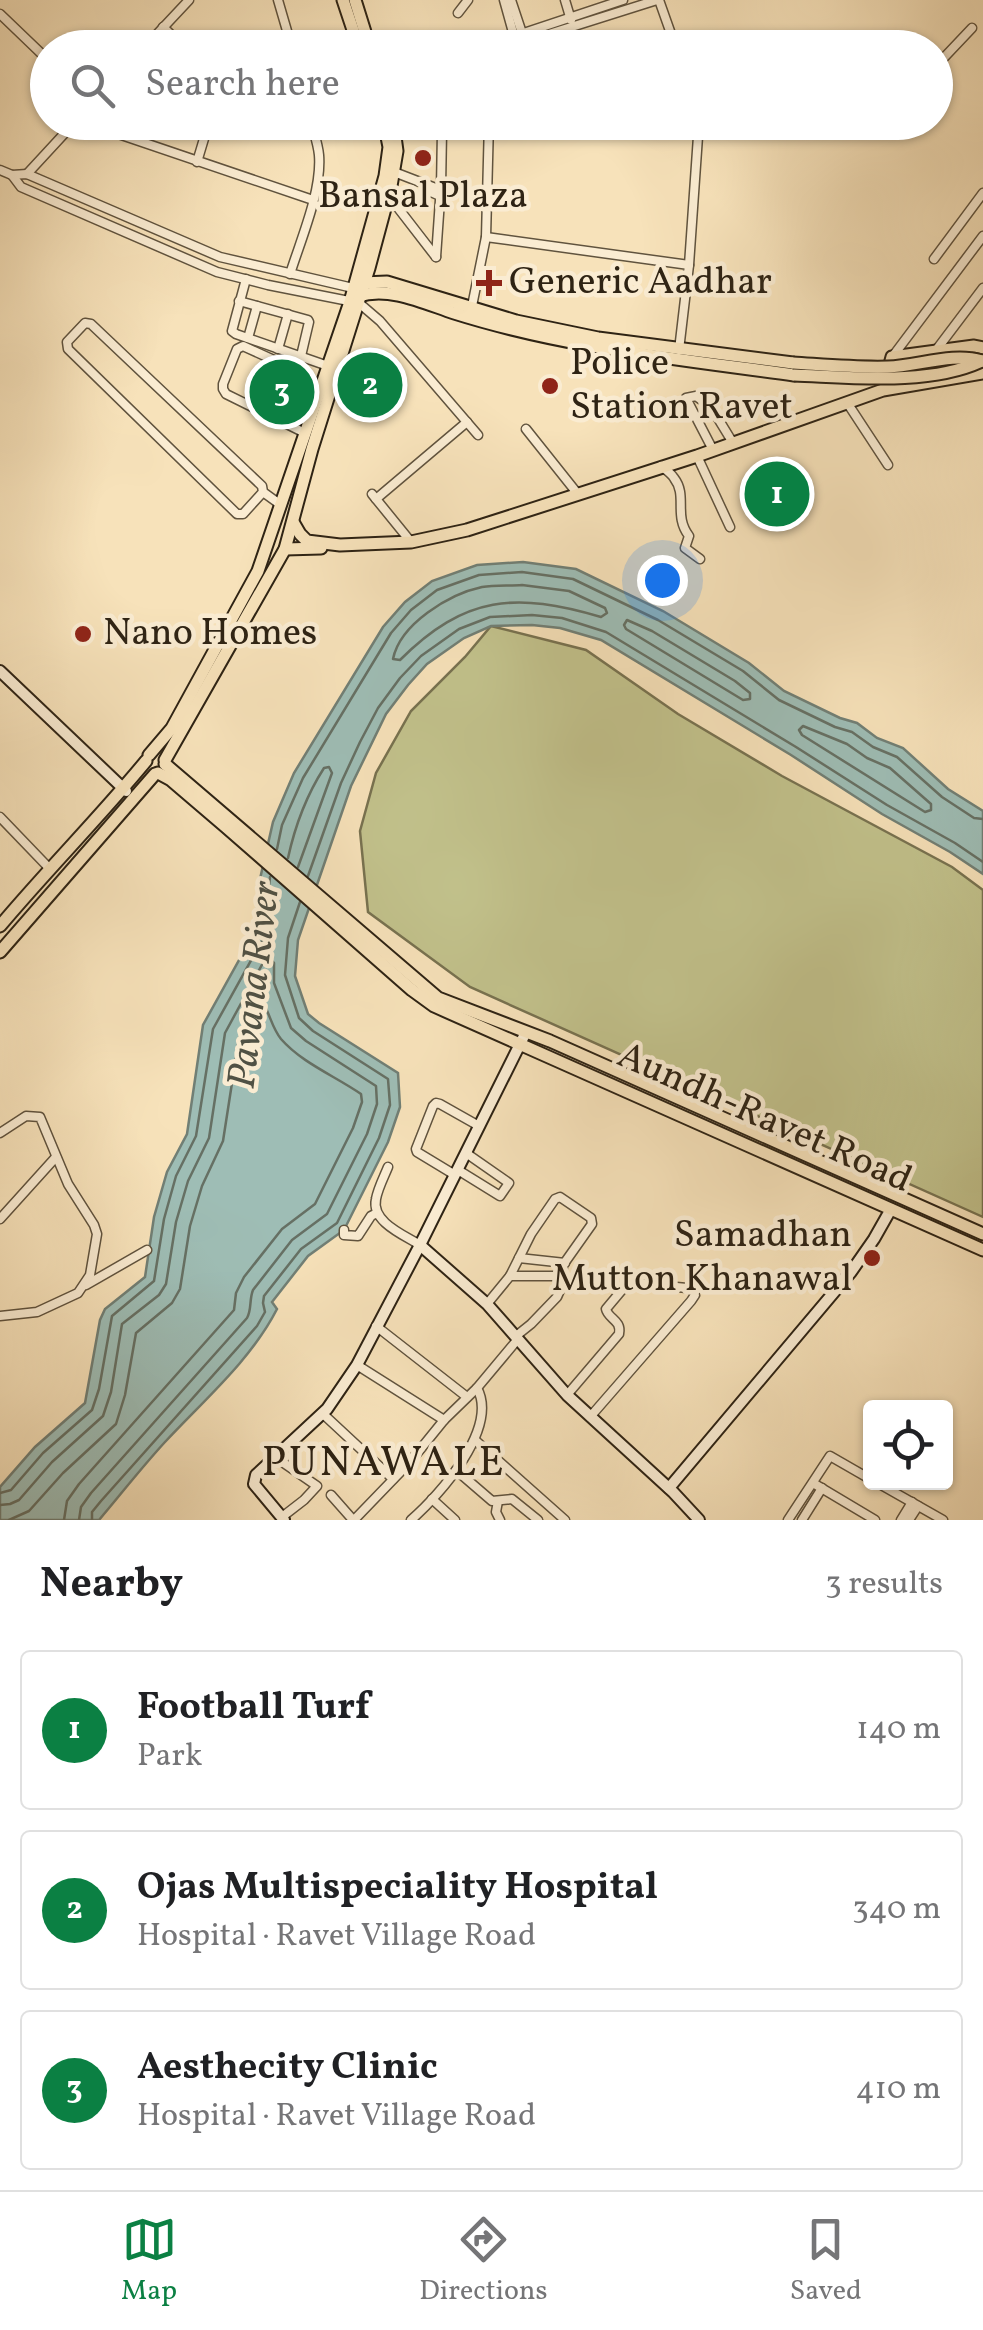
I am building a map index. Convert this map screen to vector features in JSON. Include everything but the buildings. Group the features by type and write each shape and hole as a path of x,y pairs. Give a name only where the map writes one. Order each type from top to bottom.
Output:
{"main road":[{"path":"344,0 353,30"},
{"path":"355,0 364,30"},
{"path":"0,926 172,728 245,598 266,550 328,366 357,294 386,176 388,140"},
{"path":"0,952 161,768 284,552 392,180 394,140"},
{"path":"357,294 387,282 551,340 856,378 912,377 966,369 981,358"},
{"path":"883,390 892,357 934,353 981,358"},
{"path":"266,550 277,558 284,552 412,542 468,530 697,456 883,390 928,384 981,358"},
{"path":"281,507 288,508 307,541 340,545"},
{"path":"147,758 158,754 161,768 450,1008 523,1039"},
{"name":"Aundh-Ravet Road","path":"523,1039 983,1250"},
{"name":"Aundh-Ravet Road","path":"523,1039 550,1040 983,1234"}],"street":[{"path":"160,30 189,0"},
{"path":"278,0 287,30"},
{"path":"458,13 468,0"},
{"path":"507,0 515,30"},
{"path":"566,0 572,22"},
{"path":"572,22 624,0"},
{"path":"548,30 658,0 669,30"},
{"path":"0,14 30,43"},
{"path":"163,27 166,30"},
{"path":"953,48 972,28"},
{"path":"21,187 27,174 58,140"},
{"path":"134,140 313,200"},
{"path":"197,162 204,140"},
{"path":"290,274 313,200 319,159 315,140"},
{"path":"392,180 441,188 442,140"},
{"path":"470,312 486,236 489,140"},
{"path":"678,354 698,140"},
{"path":"0,170 21,187 188,260 246,279 357,294"},
{"path":"12,176 27,174 220,257 357,294 478,435"},
{"path":"392,180 440,196 436,257 395,204 398,194 392,180"},
{"path":"934,259 983,193"},
{"path":"486,236 688,265"},
{"path":"892,357 983,236"},
{"path":"188,260 194,246"},
{"path":"246,279 232,330 328,366"},
{"path":"934,353 983,288"},
{"path":"239,301 309,322 301,356"},
{"path":"248,338 257,306"},
{"path":"278,349 288,314"},
{"path":"264,492 243,514 237,514 68,349 67,342 85,323 91,324 281,507"},
{"path":"981,358 983,333"},
{"path":"305,433 226,394 222,384 240,346 288,366 290,380 320,391"},
{"path":"274,420 290,380"},
{"path":"713,450 686,398 696,396 711,407 732,444"},
{"path":"848,404 888,465"},
{"path":"412,542 374,497 467,422"},
{"path":"526,429 577,493"},
{"path":"697,456 730,527"},
{"path":"661,466 680,489 681,525 689,536 685,548 700,559"},
{"path":"0,671 133,798"},
{"path":"0,817 49,868"},
{"path":"275,1457 317,1486 283,1518 254,1484 256,1475 275,1457 322,1413 356,1365 523,1039"},
{"path":"466,1153 509,1183 500,1196 416,1149 436,1103 479,1126"},
{"path":"0,1133 26,1116 40,1117 68,1184 96,1234 85,1286"},
{"path":"0,1219 56,1157"},
{"path":"388,1167 375,1202 377,1213 487,1304 567,1395 699,1520"},
{"path":"331,1495 354,1520 557,1297 565,1262 593,1221 558,1197 531,1234 510,1276 487,1304"},
{"path":"669,1488 851,1272 891,1209"},
{"path":"344,1230 344,1235 358,1236 377,1213"},
{"path":"0,1316 37,1312 78,1293 147,1250"},
{"path":"519,1258 565,1262"},
{"path":"510,1276 563,1276"},
{"path":"567,1395 620,1334 617,1321 606,1308 627,1284 693,1290 692,1302 590,1418"},
{"path":"376,1326 467,1398"},
{"path":"356,1365 444,1420"},
{"path":"411,1520 456,1470 480,1432 481,1395 477,1388"},
{"path":"322,1413 393,1479"},
{"path":"475,1440 565,1520"},
{"path":"788,1520 830,1456 863,1475"},
{"path":"456,1470 490,1499 512,1499 538,1520"},
{"path":"812,1482 875,1520"},
{"path":"802,1520 822,1488"},
{"path":"890,1490 942,1520"},
{"path":"432,1499 455,1520"},
{"path":"498,1501 496,1512 500,1520"},
{"path":"901,1520 915,1504"},
{"path":"909,1520 915,1504"},
{"path":"420,1512 428,1520"}],"green space":[{"path":"491,626 586,650 678,714 782,776 952,867 983,890 983,1217 470,987 368,912 360,831 376,773 411,711"}],"water":[{"name":"Pavana River","path":"523,562 576,569 663,611 749,663 784,691 903,748 948,789 983,811 983,874 601,640 560,628 532,625 491,626 464,638 427,664 386,714 351,786 298,940 295,976 308,1014 398,1073 400,1107 388,1142 344,1230 308,1256 272,1302 277,1309 254,1345 156,1451 99,1520 0,1520 0,1487 35,1447 85,1403 105,1309 145,1277 154,1217 167,1172 187,1134 203,1025 254,933 260,879 273,822 294,773 383,627 405,602 432,581 477,565"}],"place":[{"name":"Bansal Plaza","path":"423,158"},
{"name":"Generic Aadhar","path":"489,283"},
{"name":"Ojas Multispeciality Hospital","path":"370,385"},
{"name":"Police Station Ravet","path":"550,386"},
{"name":"Aesthecity Clinic","path":"282,392"},
{"name":"Football Turf","path":"777,494"},
{"name":"Nano Homes","path":"83,634"},
{"name":"Samadhan Mutton Khanawal","path":"872,1258"}],"district":[{"name":"PUNAWALE","path":"384,1464"}]}
